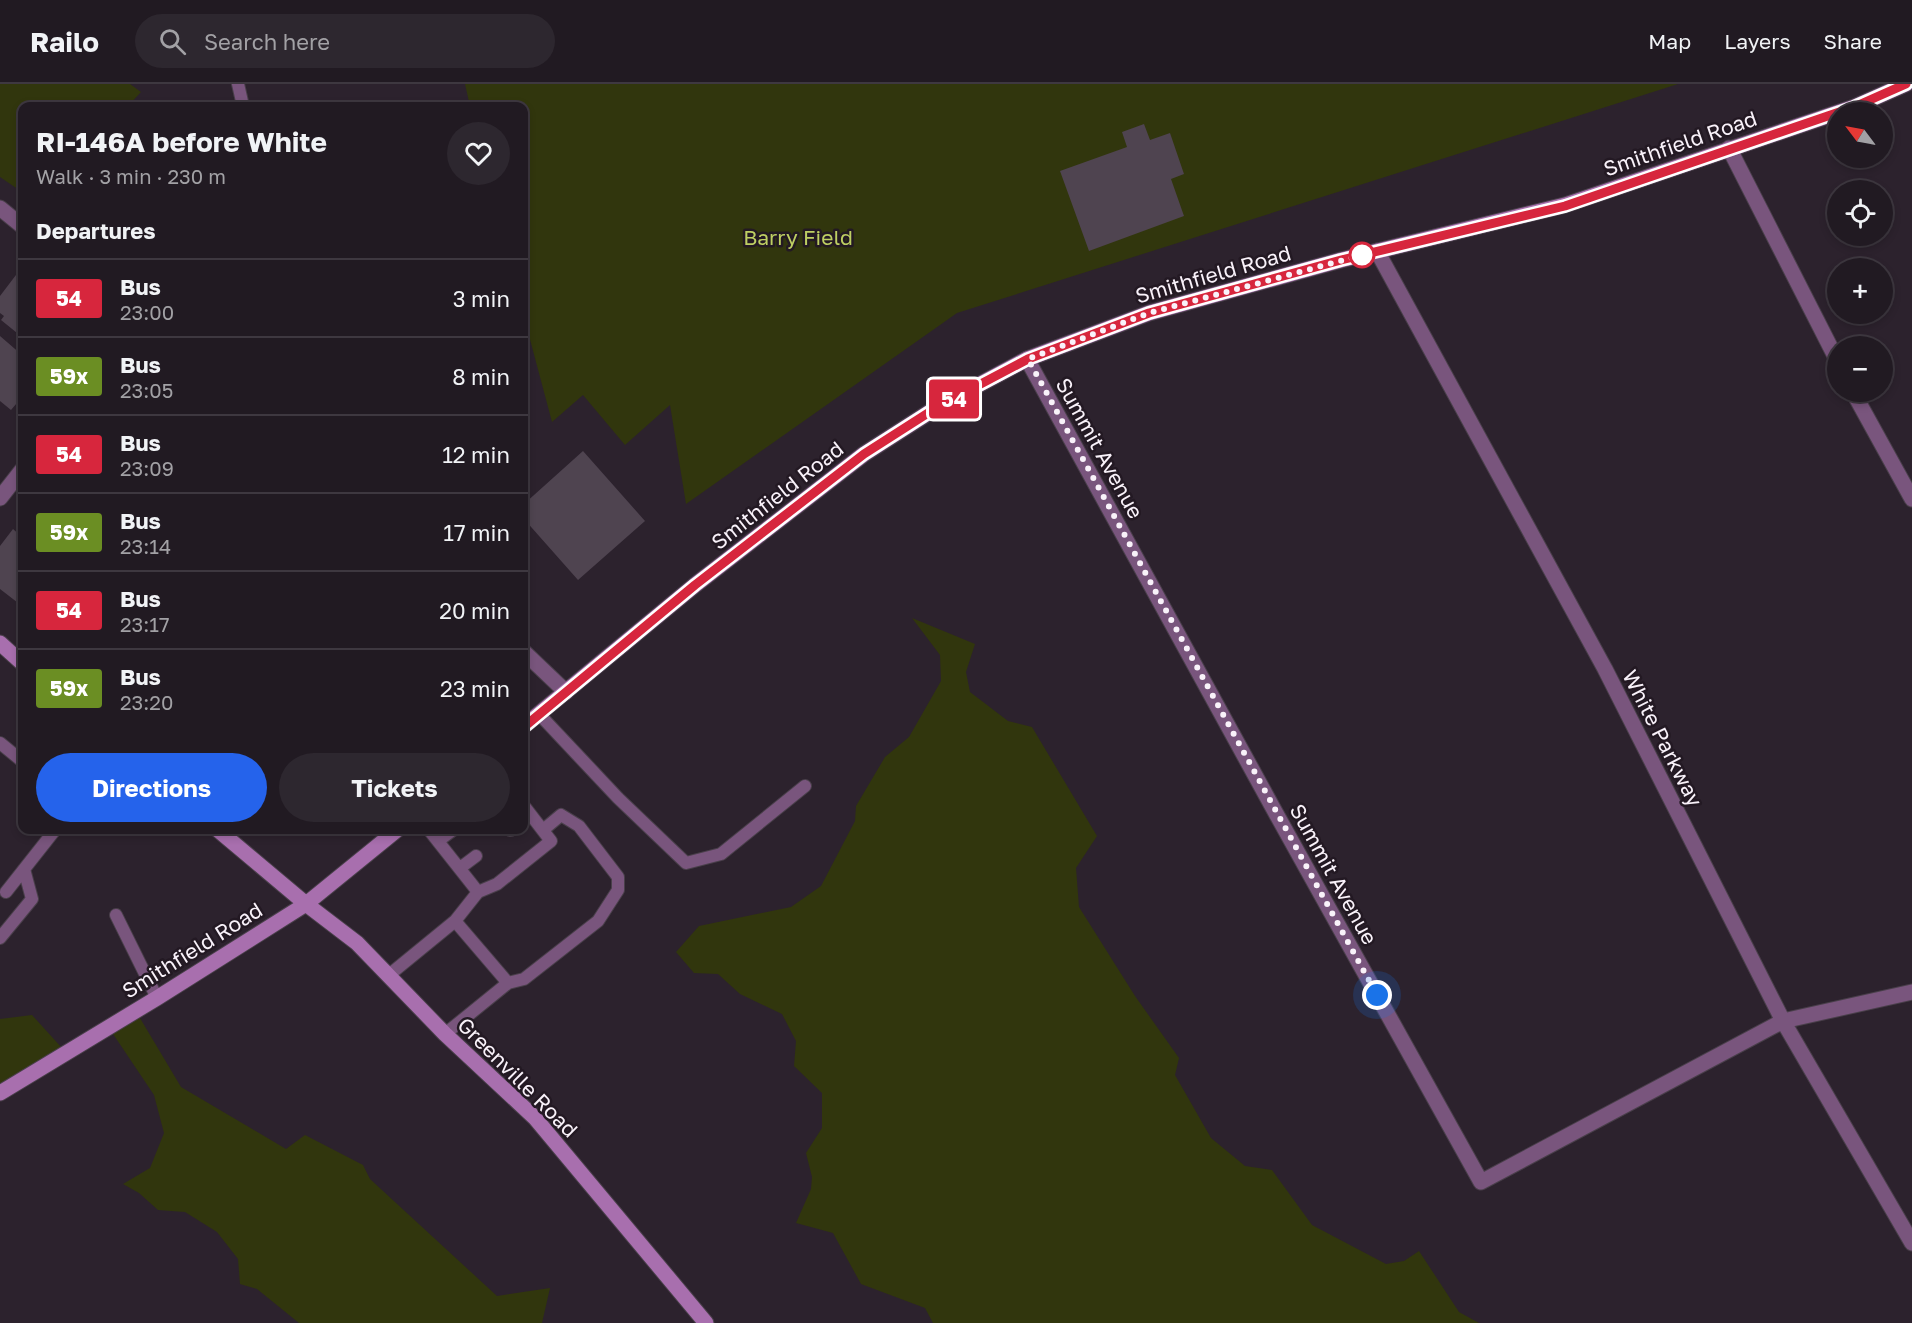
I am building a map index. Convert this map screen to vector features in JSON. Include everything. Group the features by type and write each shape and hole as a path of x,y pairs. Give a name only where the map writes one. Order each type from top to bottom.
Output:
{"main road":[{"name":"Smithfield Road","path":"528,723 695,585 864,454 939,406 1028,359 1149,313 1377,251 1565,206 1854,107 1906,84"},
{"path":"0,644 18,660"},
{"name":"Greenville Road","path":"223,834 306,904 357,943 445,1034 535,1118 706,1323"},
{"name":"Smithfield Road","path":"0,1093 306,904 392,834"}],"street":[{"path":"1729,148 1827,340"},
{"path":"0,208 18,223"},
{"name":"White Parkway","path":"1377,251 1605,669 1783,1021 1912,1243"},
{"name":"Summit Avenue","path":"1028,359 1273,808 1481,1182 1783,1021 1912,992"},
{"path":"1859,402 1912,499"},
{"path":"0,498 18,475"},
{"path":"528,656 566,692"}],"lane":[{"path":"238,84 242,102"},
{"path":"539,714 618,798 686,863 721,854 806,786"},
{"path":"0,743 18,758"},
{"path":"389,975 455,921 478,892 497,884 552,841 528,815"},
{"path":"445,1034 508,983 524,979 598,921 618,890 618,877 579,826 561,815 543,830"},
{"path":"6,892 52,834"},
{"path":"432,834 478,892"},
{"path":"438,841 448,834"},
{"path":"460,868 476,856"},
{"path":"0,938 32,899 24,869"},
{"path":"116,915 157,998"},
{"path":"455,921 508,983"}],"green space":[{"path":"0,84 130,84 141,92 132,102 18,102 18,189 0,177"},
{"name":"Barry Field","path":"465,84 1678,84 957,313 686,504 670,405 625,445 583,395 552,422 528,332 528,102 469,102"},
{"path":"912,618 975,644 966,672 970,692 1008,721 1032,727 1097,836 1076,868 1079,907 1135,996 1179,1058 1175,1075 1211,1138 1245,1166 1272,1170 1312,1225 1386,1264 1404,1261 1419,1251 1459,1312 1479,1323 933,1323 925,1308 861,1284 833,1233 796,1223 811,1189 812,1177 806,1153 822,1128 822,1093 794,1066 796,1041 782,1014 740,994 718,974 694,973 676,952 699,926 791,907 821,886 855,821 856,806 885,757 909,737 941,681 940,655"},
{"path":"134,1008 181,1087 286,1149 305,1135 363,1165 370,1179 497,1296 550,1288 542,1323 299,1323 257,1289 240,1284 238,1259 217,1232 185,1212 158,1210 139,1193 123,1184 150,1168 164,1133 154,1095 107,1025"},
{"path":"32,1015 62,1048 0,1087 0,1019"}],"building":[{"path":"1144,124 1150,140 1170,133 1184,174 1171,179 1184,216 1089,251 1060,171 1127,147 1122,132"},
{"path":"18,272 18,334 1,320 4,316 0,313 0,296"},
{"path":"0,336 18,352 18,402 11,410 0,401"},
{"path":"583,451 645,521 578,580 528,524 528,500"},
{"path":"13,529 18,533 18,603 0,589 0,546"}],"bus line":[{"name":"54","path":"528,724 695,585 864,454 939,406 1028,359 1149,313 1341,260 1565,206 1854,107 1906,84"}],"route":[{"path":"1362,255 1149,313 1028,359 1377,995"}]}
